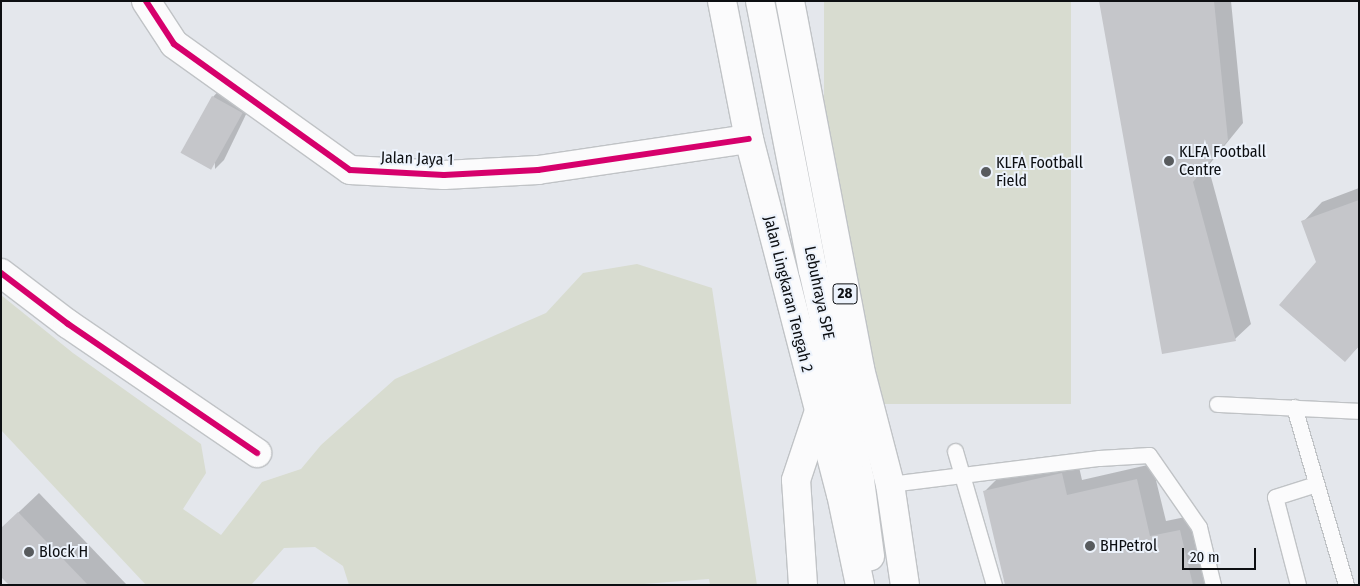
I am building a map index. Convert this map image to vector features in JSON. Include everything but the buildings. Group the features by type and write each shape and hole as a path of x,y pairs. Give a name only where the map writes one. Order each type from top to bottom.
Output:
{"main road":[{"name":"Jalan Jaya 1","path":"146,1 174,44 350,170 444,175 538,170 749,139"},
{"name":"Jalan Lingkaran Tengah 2","path":"722,1 749,139 818,414 841,494 860,585"},
{"name":"Lebuhraya SPE","path":"760,1 807,241 860,480 873,585"},
{"name":"28","path":"790,1 860,369 890,484 905,585"},
{"path":"1,273 68,324 257,453"},
{"path":"804,585 796,480 818,414"}],"lane":[{"path":"1217,404 1359,411"},
{"path":"1294,407 1346,585"},
{"path":"955,450 994,585"},
{"path":"890,484 1099,458 1149,455 1199,527 1212,585"},
{"path":"1298,585 1275,497 1316,484"}],"shaded area":[{"name":"KLFA Football Field","path":"824,1 1071,1 1071,404 824,404"},
{"path":"637,264 712,288 757,585 710,585 709,579 631,585 349,585 343,566 315,547 284,548 251,585 146,585 1,430 1,295 73,353 201,444 206,473 183,509 221,535 262,482 301,469 321,445 395,379 546,313 583,273"}],"cycle path":[{"path":"146,1 174,44 350,170 444,175 538,170 749,139"},
{"path":"1,273 68,324 257,453"}],"place":[{"name":"KLFA Football Centre","path":"1169,161"},
{"name":"KLFA Football Field","path":"986,172"},
{"name":"BHPetrol","path":"1090,546"},
{"name":"Block H","path":"29,552"}]}
